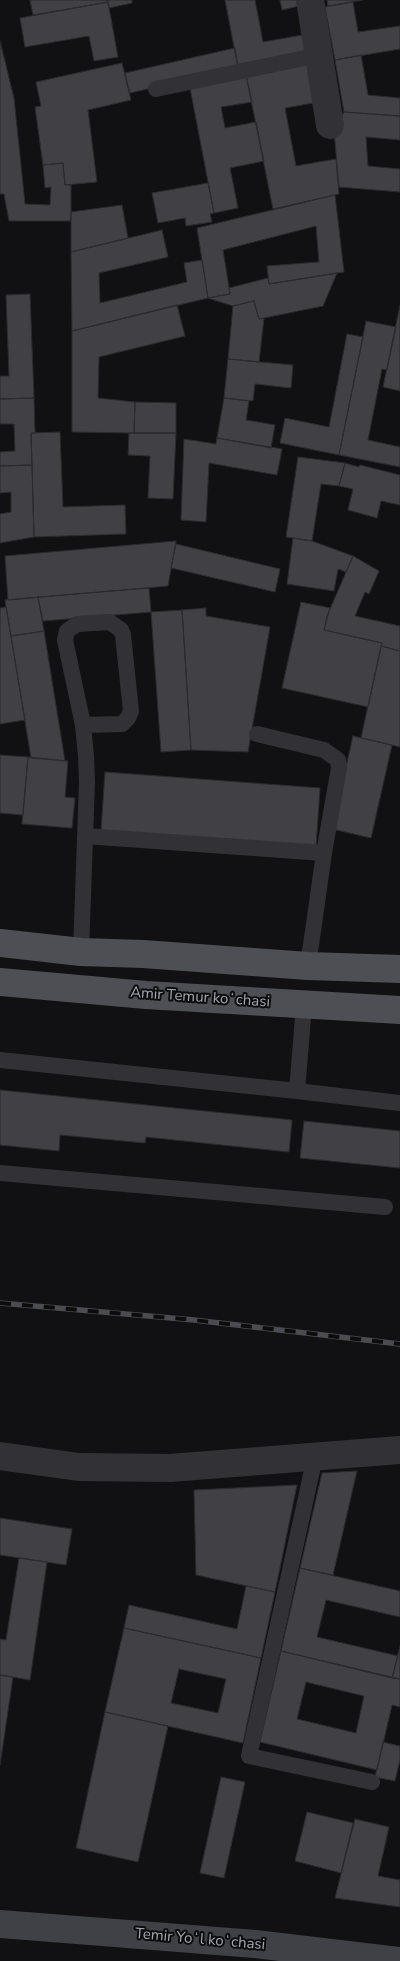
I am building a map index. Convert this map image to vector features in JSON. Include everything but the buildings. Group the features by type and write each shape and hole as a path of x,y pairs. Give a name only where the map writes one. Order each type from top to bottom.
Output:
{"main road":[{"path":"0,943 81,952 143,954 308,966 400,969"},
{"name":"Amir Temur koʻchasi","path":"0,982 146,996 400,1010"}],"street":[{"path":"310,0 330,126"},
{"path":"0,1456 79,1467 170,1468 400,1450"},
{"name":"Temir Yoʻl koʻchasi","path":"0,1924 255,1944 400,1961"}],"lane":[{"path":"156,89 319,56"},
{"path":"81,952 87,782 83,724 65,640 67,631 77,624 110,622 121,630 123,635 131,711 126,722 122,724 83,724"},
{"path":"257,734 324,750 338,760 339,768 324,852 308,966"},
{"path":"85,836 324,852"},
{"path":"297,1092 304,1005"},
{"path":"0,1060 400,1103"},
{"path":"0,1173 385,1207"},
{"path":"315,1458 249,1756 372,1782"}],"railway":[{"path":"0,1303 194,1320 400,1344"}]}
